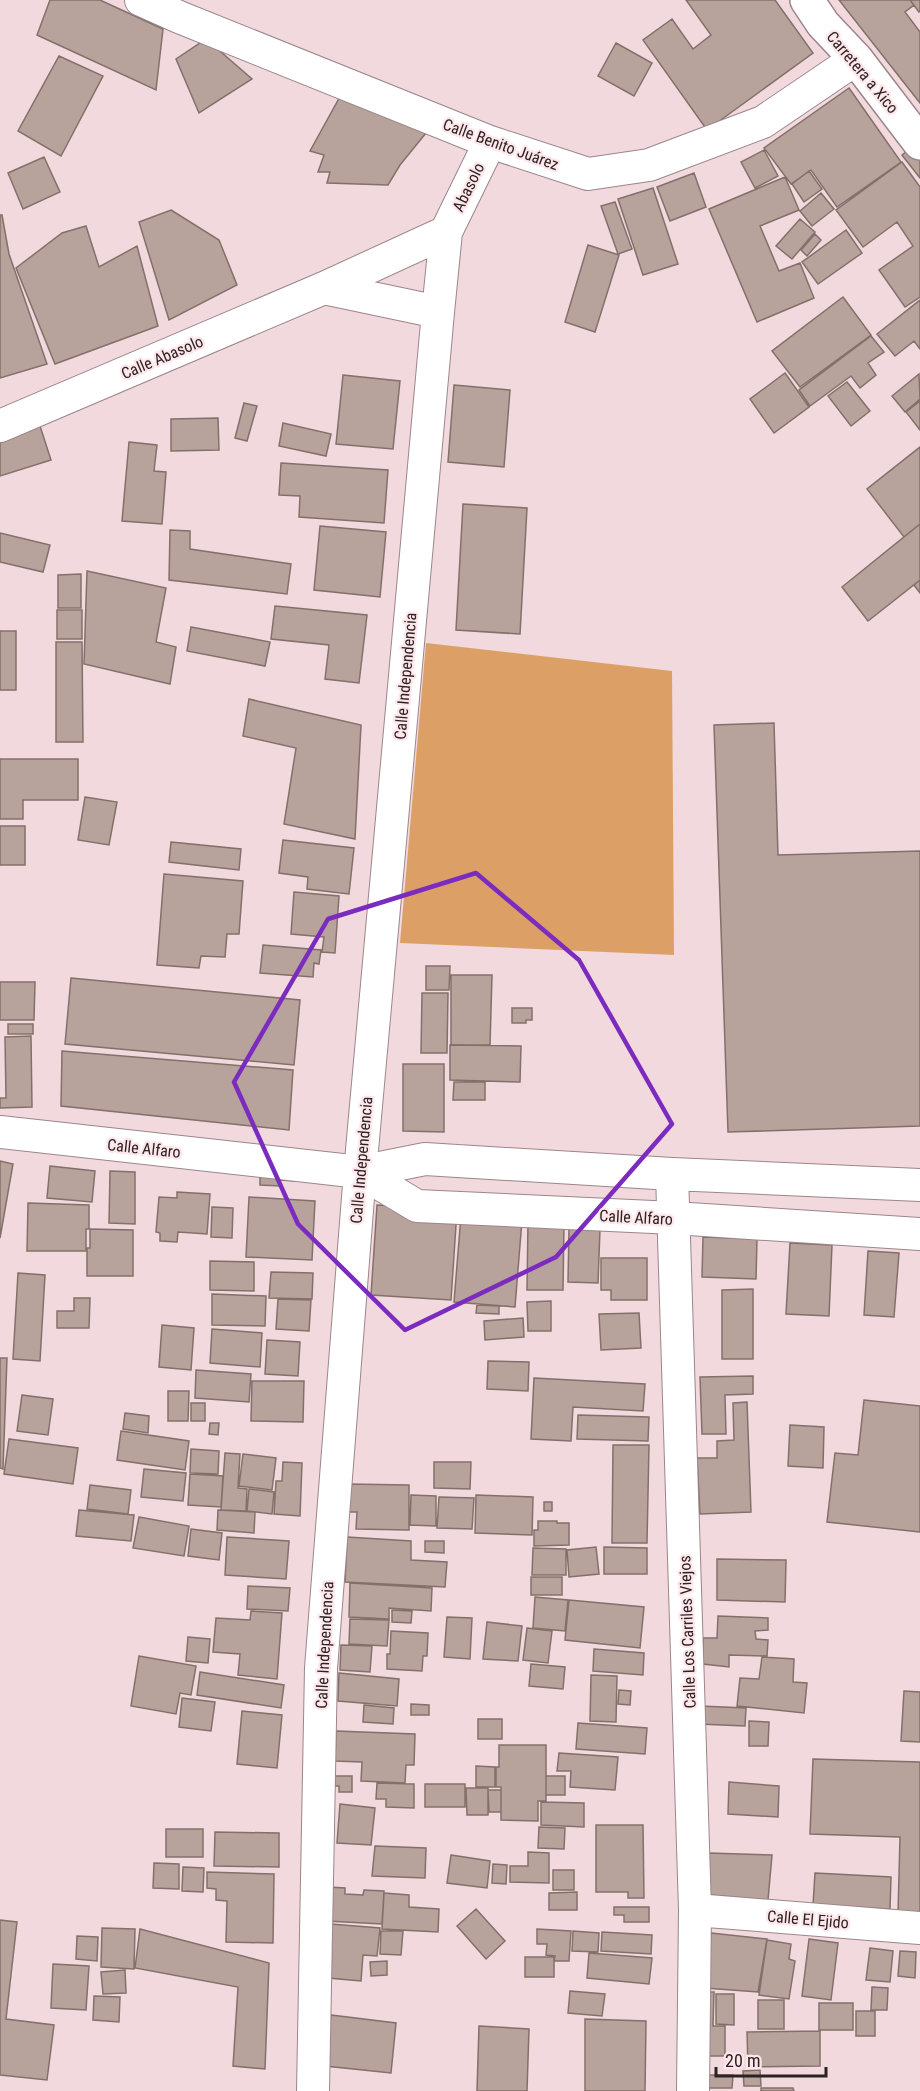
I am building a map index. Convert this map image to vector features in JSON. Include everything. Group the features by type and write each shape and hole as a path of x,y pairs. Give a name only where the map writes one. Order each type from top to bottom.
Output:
{"main road":[{"name":"Carretera a Xico","path":"807,0 823,24 856,59 920,143"}],"street":[{"name":"Calle Benito Juárez","path":"141,0 490,142 588,174 649,165 763,122 856,59"},
{"name":"Abasolo","path":"446,232 490,142"},
{"name":"Calle Abasolo","path":"0,426 324,288 446,232"},
{"name":"Calle Independencia","path":"313,2091 321,1668 360,1172 446,232"},
{"path":"324,288 438,312"},
{"name":"Calle Alfaro","path":"0,1132 360,1172 425,1159 672,1174 920,1185"},
{"name":"Calle Alfaro","path":"360,1172 417,1206 674,1218 920,1234"},
{"name":"Calle Los Carriles Viejos","path":"672,1174 695,1910 693,2091"},
{"name":"Calle El Ejido","path":"695,1910 920,1928"}],"highlighted area":[{"path":"476,873 579,960 672,1124 556,1257 405,1330 298,1224 234,1082 328,919"}],"shaded area":[{"path":"426,643 672,671 674,955 400,943"}],"building":[{"path":"50,0 100,0 163,29 156,90 37,35"},
{"path":"686,0 775,0 813,53 707,130 643,40 672,19 693,49 711,35"},
{"path":"839,0 910,0 914,5 905,12 920,32 920,103"},
{"path":"910,0 920,0 919,12"},
{"path":"206,39 252,79 199,113 176,59"},
{"path":"616,43 652,63 634,96 598,76"},
{"path":"59,56 103,76 61,156 18,131"},
{"path":"849,88 901,162 837,207 811,170 791,184 764,148"},
{"path":"342,93 426,133 400,165 388,185 327,183 330,172 318,172 324,155 310,151"},
{"path":"913,146 920,155 920,178 902,155"},
{"path":"764,150 778,176 755,188 741,162"},
{"path":"44,157 60,192 23,209 8,173"},
{"path":"902,162 920,187 920,297 905,307 879,270 913,246 897,222 863,247 836,210"},
{"path":"809,171 822,189 804,202 792,184"},
{"path":"694,173 706,207 670,221 657,187"},
{"path":"785,177 799,210 760,226 779,271 800,263 814,298 757,322 709,209"},
{"path":"653,188 678,264 643,275 618,199"},
{"path":"821,193 834,209 812,226 800,211"},
{"path":"615,202 632,249 618,254 601,206"},
{"path":"171,210 219,240 237,285 169,320 139,222"},
{"path":"0,215 2,215 9,254 47,364 0,378"},
{"path":"800,219 815,232 792,259 776,246"},
{"path":"86,226 99,267 137,246 158,326 55,364 16,268 62,233"},
{"path":"846,230 862,253 818,284 802,262"},
{"path":"815,234 821,240 807,256 801,250"},
{"path":"588,245 619,255 595,332 565,322"},
{"path":"843,297 871,335 800,387 772,351"},
{"path":"920,300 920,349 914,341 895,356 877,334"},
{"path":"871,336 884,352 868,363 876,375 860,388 851,376 810,406 799,390"},
{"path":"785,373 809,407 774,433 750,399"},
{"path":"919,374 920,399 905,412 892,396"},
{"path":"343,375 400,381 393,449 336,444"},
{"path":"847,382 870,411 851,426 828,396"},
{"path":"454,385 510,390 504,467 448,462"},
{"path":"920,401 920,430 906,412"},
{"path":"244,403 257,406 247,441 235,438"},
{"path":"218,418 219,450 171,451 171,419"},
{"path":"283,423 331,434 326,456 279,446"},
{"path":"40,426 51,460 0,476 0,439"},
{"path":"129,442 157,445 154,471 166,472 162,524 122,521"},
{"path":"920,447 920,524 904,537 867,489"},
{"path":"281,463 388,470 384,523 299,517 300,496 279,495"},
{"path":"463,504 527,508 520,634 456,630"},
{"path":"920,524 920,580 868,621 842,587"},
{"path":"320,526 386,532 380,597 314,590"},
{"path":"170,530 190,531 190,549 291,564 287,594 169,580"},
{"path":"0,533 50,545 43,572 0,562"},
{"path":"87,571 166,588 156,642 176,647 170,684 84,664"},
{"path":"81,574 81,608 58,608 58,575"},
{"path":"920,580 920,593 914,585"},
{"path":"275,606 367,615 359,683 325,679 329,645 271,639"},
{"path":"57,610 82,610 82,639 57,639"},
{"path":"191,627 270,642 265,666 187,651"},
{"path":"0,631 16,631 16,690 0,690"},
{"path":"56,642 82,642 83,742 56,742"},
{"path":"249,699 361,725 355,839 284,824 296,748 243,736"},
{"path":"774,723 778,855 920,851 920,1126 728,1132 714,725"},
{"path":"0,759 78,759 78,800 23,800 23,819 0,819"},
{"path":"85,797 117,802 109,845 78,840"},
{"path":"0,826 25,826 25,865 0,865"},
{"path":"283,840 354,848 349,894 307,889 308,877 279,873"},
{"path":"171,842 241,849 239,870 169,862"},
{"path":"164,874 243,881 239,934 227,934 225,957 201,956 199,968 157,965"},
{"path":"294,892 339,896 335,953 322,952 324,937 291,934"},
{"path":"263,945 321,950 319,964 314,963 313,977 260,973"},
{"path":"426,966 450,966 449,990 426,990"},
{"path":"451,975 492,975 490,1045 451,1045"},
{"path":"71,978 300,1000 294,1065 65,1044"},
{"path":"0,982 35,982 34,1020 0,1020"},
{"path":"422,993 448,993 447,1053 421,1053"},
{"path":"512,1008 532,1008 532,1020 526,1020 526,1023 512,1023"},
{"path":"8,1024 33,1024 33,1034 8,1034"},
{"path":"31,1036 32,1107 0,1108 0,1098 6,1098 5,1037"},
{"path":"450,1045 521,1046 520,1082 450,1080"},
{"path":"62,1051 293,1070 289,1130 61,1106"},
{"path":"403,1064 444,1064 444,1132 403,1131"},
{"path":"454,1082 485,1082 485,1100 453,1100"},
{"path":"0,1161 13,1164 0,1238"},
{"path":"50,1166 95,1171 92,1202 47,1198"},
{"path":"110,1171 135,1172 135,1224 109,1223"},
{"path":"260,1172 296,1173 296,1181 280,1180 280,1186 260,1185"},
{"path":"177,1192 210,1194 207,1234 178,1232 177,1242 160,1241 160,1233 156,1232 159,1197 177,1198"},
{"path":"249,1197 315,1201 312,1260 246,1257"},
{"path":"28,1203 89,1205 86,1251 27,1251"},
{"path":"377,1205 457,1210 451,1300 371,1295"},
{"path":"212,1207 233,1208 232,1238 211,1237"},
{"path":"461,1216 522,1220 515,1307 454,1302"},
{"path":"528,1222 564,1223 563,1290 527,1290"},
{"path":"569,1228 600,1229 598,1283 568,1282"},
{"path":"90,1229 133,1230 133,1276 87,1276"},
{"path":"703,1237 757,1239 756,1279 702,1277"},
{"path":"790,1243 832,1245 829,1316 786,1314"},
{"path":"868,1251 899,1253 894,1317 864,1315"},
{"path":"601,1258 647,1258 647,1300 611,1300 611,1290 601,1290"},
{"path":"210,1261 254,1262 254,1291 210,1290"},
{"path":"271,1272 313,1273 312,1299 269,1298"},
{"path":"18,1273 45,1275 40,1361 13,1359"},
{"path":"753,1289 753,1359 722,1359 722,1290"},
{"path":"212,1294 266,1296 265,1326 212,1325"},
{"path":"74,1298 90,1298 89,1328 57,1328 57,1311 74,1311"},
{"path":"278,1299 311,1300 309,1331 276,1329"},
{"path":"551,1301 551,1331 528,1331 527,1302"},
{"path":"477,1305 499,1306 499,1314 476,1313"},
{"path":"639,1313 641,1348 601,1350 599,1314"},
{"path":"523,1318 524,1337 485,1340 484,1321"},
{"path":"162,1325 194,1328 191,1370 159,1367"},
{"path":"212,1329 262,1333 260,1367 210,1363"},
{"path":"267,1340 300,1342 298,1376 265,1374"},
{"path":"0,1358 7,1358 3,1469 0,1468"},
{"path":"488,1361 529,1362 528,1391 487,1389"},
{"path":"196,1370 251,1374 249,1402 195,1398"},
{"path":"753,1376 753,1394 725,1395 726,1434 702,1434 700,1377"},
{"path":"534,1378 645,1384 643,1411 573,1407 571,1441 531,1439"},
{"path":"252,1381 304,1381 303,1422 251,1421"},
{"path":"168,1391 189,1391 188,1421 168,1421"},
{"path":"22,1395 53,1399 48,1435 17,1431"},
{"path":"864,1400 920,1406 920,1532 827,1522 835,1453 858,1455"},
{"path":"747,1402 751,1512 700,1514 697,1458 717,1458 717,1441 734,1440 733,1403"},
{"path":"191,1403 205,1403 205,1421 191,1421"},
{"path":"125,1413 149,1416 148,1433 123,1429"},
{"path":"578,1415 649,1417 648,1441 577,1439"},
{"path":"210,1423 219,1423 218,1435 209,1434"},
{"path":"790,1425 824,1427 823,1468 788,1466"},
{"path":"121,1431 189,1441 185,1470 117,1460"},
{"path":"9,1439 78,1448 73,1484 4,1474"},
{"path":"613,1445 649,1445 647,1543 612,1543"},
{"path":"191,1449 219,1451 218,1474 190,1473"},
{"path":"225,1453 240,1454 238,1488 247,1489 246,1511 221,1510"},
{"path":"243,1454 276,1458 272,1490 239,1486"},
{"path":"283,1462 302,1463 300,1516 274,1514 276,1481 282,1481"},
{"path":"434,1462 471,1462 470,1489 434,1488"},
{"path":"144,1469 186,1473 183,1501 141,1497"},
{"path":"190,1474 223,1476 221,1507 188,1505"},
{"path":"347,1484 409,1485 409,1530 356,1529 357,1512 346,1512"},
{"path":"90,1485 131,1490 128,1514 87,1509"},
{"path":"249,1489 274,1492 272,1514 247,1511"},
{"path":"411,1495 436,1496 436,1526 410,1525"},
{"path":"476,1495 533,1497 532,1535 475,1533"},
{"path":"439,1497 474,1498 472,1529 437,1528"},
{"path":"544,1502 552,1502 552,1511 544,1511"},
{"path":"79,1510 134,1515 131,1541 76,1536"},
{"path":"218,1510 255,1512 254,1533 217,1530"},
{"path":"139,1517 189,1526 184,1556 133,1548"},
{"path":"538,1521 569,1523 569,1545 534,1546 534,1530 538,1530"},
{"path":"191,1529 222,1533 219,1560 188,1556"},
{"path":"227,1537 289,1541 286,1579 225,1575"},
{"path":"347,1537 411,1541 411,1560 447,1562 445,1587 345,1582"},
{"path":"425,1541 444,1541 444,1553 425,1552"},
{"path":"596,1547 599,1574 569,1577 567,1550"},
{"path":"604,1547 647,1548 647,1574 604,1574"},
{"path":"533,1548 566,1549 566,1575 532,1575"},
{"path":"717,1559 786,1560 785,1602 717,1600"},
{"path":"531,1577 562,1577 562,1595 531,1595"},
{"path":"350,1583 432,1588 431,1611 389,1608 389,1619 349,1617"},
{"path":"248,1586 290,1588 288,1611 247,1609"},
{"path":"535,1597 568,1600 565,1631 533,1628"},
{"path":"569,1600 644,1607 640,1648 565,1640"},
{"path":"392,1610 412,1611 411,1623 392,1622"},
{"path":"251,1611 282,1613 277,1679 238,1675 240,1654 213,1652 216,1618 250,1620"},
{"path":"718,1616 768,1618 768,1630 755,1631 756,1639 768,1640 767,1656 729,1655 729,1667 703,1664 703,1638 717,1638"},
{"path":"447,1617 472,1618 470,1659 444,1657"},
{"path":"350,1619 389,1620 387,1646 349,1644"},
{"path":"487,1622 522,1626 518,1661 483,1659"},
{"path":"527,1628 552,1631 548,1663 523,1660"},
{"path":"391,1631 428,1633 427,1656 423,1656 422,1671 387,1669"},
{"path":"188,1637 210,1639 208,1663 186,1661"},
{"path":"341,1645 372,1646 370,1672 340,1670"},
{"path":"594,1649 644,1653 643,1675 593,1671"},
{"path":"139,1656 196,1666 191,1695 180,1693 176,1714 131,1706"},
{"path":"762,1657 794,1659 793,1682 807,1683 804,1713 737,1706 740,1678 759,1679"},
{"path":"531,1664 565,1667 563,1689 529,1686"},
{"path":"200,1672 284,1685 281,1708 197,1695"},
{"path":"339,1673 399,1679 397,1706 338,1701"},
{"path":"591,1675 617,1676 616,1722 590,1721"},
{"path":"619,1690 631,1691 630,1705 618,1704"},
{"path":"904,1691 920,1692 920,1742 901,1741"},
{"path":"182,1698 215,1702 211,1731 179,1727"},
{"path":"411,1704 429,1705 429,1715 411,1715"},
{"path":"364,1705 394,1708 393,1724 363,1722"},
{"path":"700,1706 746,1708 745,1726 699,1724"},
{"path":"242,1711 282,1715 277,1768 237,1764"},
{"path":"478,1719 502,1719 502,1739 478,1739"},
{"path":"749,1721 769,1722 768,1746 749,1746"},
{"path":"578,1723 647,1728 645,1754 576,1749"},
{"path":"336,1731 415,1734 414,1765 406,1765 405,1783 361,1781 362,1762 335,1761"},
{"path":"499,1745 546,1745 546,1801 538,1801 538,1821 501,1820 501,1787 496,1787"},
{"path":"559,1753 618,1757 615,1790 570,1787 571,1771 557,1771"},
{"path":"813,1759 920,1762 920,1914 898,1914 900,1837 810,1834"},
{"path":"476,1766 495,1767 495,1787 476,1787"},
{"path":"333,1776 352,1776 352,1792 339,1792 339,1786 333,1786"},
{"path":"546,1776 565,1776 565,1795 546,1795"},
{"path":"729,1782 779,1786 778,1817 728,1814"},
{"path":"377,1783 414,1784 414,1808 386,1807 386,1799 376,1799"},
{"path":"425,1784 465,1784 465,1807 425,1807"},
{"path":"466,1788 488,1788 488,1815 467,1815"},
{"path":"488,1790 501,1790 501,1812 489,1812"},
{"path":"541,1802 584,1803 584,1827 541,1825"},
{"path":"340,1804 375,1808 371,1845 337,1843"},
{"path":"596,1825 643,1825 644,1898 628,1898 628,1892 596,1892"},
{"path":"539,1827 565,1828 564,1849 538,1848"},
{"path":"166,1829 203,1829 203,1857 166,1857"},
{"path":"215,1832 279,1833 279,1867 214,1866"},
{"path":"375,1846 426,1848 425,1878 372,1876"},
{"path":"528,1852 549,1853 549,1883 510,1882 510,1866 528,1866"},
{"path":"708,1853 772,1855 768,1900 709,1895"},
{"path":"451,1855 490,1861 487,1888 447,1883"},
{"path":"154,1863 179,1864 179,1889 153,1888"},
{"path":"493,1864 507,1865 506,1884 492,1883"},
{"path":"183,1867 204,1868 203,1892 182,1891"},
{"path":"553,1870 574,1870 574,1890 553,1890"},
{"path":"207,1872 274,1874 273,1943 226,1942 227,1901 216,1900 216,1889 207,1888"},
{"path":"815,1873 891,1877 890,1909 813,1905"},
{"path":"328,1887 345,1888 345,1894 363,1895 364,1890 384,1891 382,1924 326,1921"},
{"path":"577,1892 577,1910 549,1910 549,1893"},
{"path":"384,1893 409,1895 409,1907 439,1909 438,1932 382,1929"},
{"path":"614,1907 649,1907 649,1922 624,1922 624,1915 614,1915"},
{"path":"476,1909 505,1941 486,1959 457,1926"},
{"path":"0,1920 17,1922 6,2019 54,2025 47,2080 0,2075"},
{"path":"331,1924 380,1928 377,1956 363,1955 361,1981 328,1978"},
{"path":"102,1928 135,1929 134,1969 101,1967"},
{"path":"140,1929 269,1963 265,2069 233,2066 238,1987 135,1968"},
{"path":"537,1929 571,1931 569,1961 554,1961 555,1956 546,1955 547,1944 537,1944"},
{"path":"381,1931 403,1931 401,1955 380,1954"},
{"path":"573,1931 599,1933 598,1952 572,1951"},
{"path":"602,1932 652,1935 651,1954 601,1951"},
{"path":"711,1933 767,1939 758,1992 705,1988"},
{"path":"77,1936 98,1937 97,1961 76,1959"},
{"path":"809,1939 838,1943 831,2000 802,1996"},
{"path":"767,1940 791,1944 789,1959 795,1961 789,1999 759,1995"},
{"path":"870,1948 893,1951 890,1982 866,1980"},
{"path":"900,1951 916,1952 915,1978 898,1976"},
{"path":"589,1953 652,1958 649,1984 587,1978"},
{"path":"525,1957 554,1957 554,1977 525,1977"},
{"path":"387,1961 387,1975 371,1976 370,1962"},
{"path":"53,1964 89,1966 86,2010 51,2008"},
{"path":"125,1970 126,1993 103,1994 101,1972"},
{"path":"872,1987 888,1988 887,2010 871,2010"},
{"path":"570,1991 605,1994 602,2016 568,2013"},
{"path":"703,1992 714,1992 713,2026 725,2026 725,2056 702,2056"},
{"path":"716,1994 734,1994 734,2025 716,2024"},
{"path":"94,1996 120,1997 119,2022 93,2020"},
{"path":"758,2000 784,2000 784,2029 758,2029"},
{"path":"819,2003 853,2003 853,2030 819,2030"},
{"path":"856,2011 875,2011 875,2036 856,2036"},
{"path":"331,2015 396,2023 391,2073 325,2066"},
{"path":"585,2019 646,2021 645,2091 585,2091"},
{"path":"479,2026 529,2029 527,2091 477,2091"},
{"path":"820,2031 820,2066 748,2067 747,2032"},
{"path":"760,2070 761,2086 744,2086 743,2071"},
{"path":"708,2075 733,2075 732,2088 700,2088"},
{"path":"761,2088 793,2088 794,2091 761,2091"}]}
